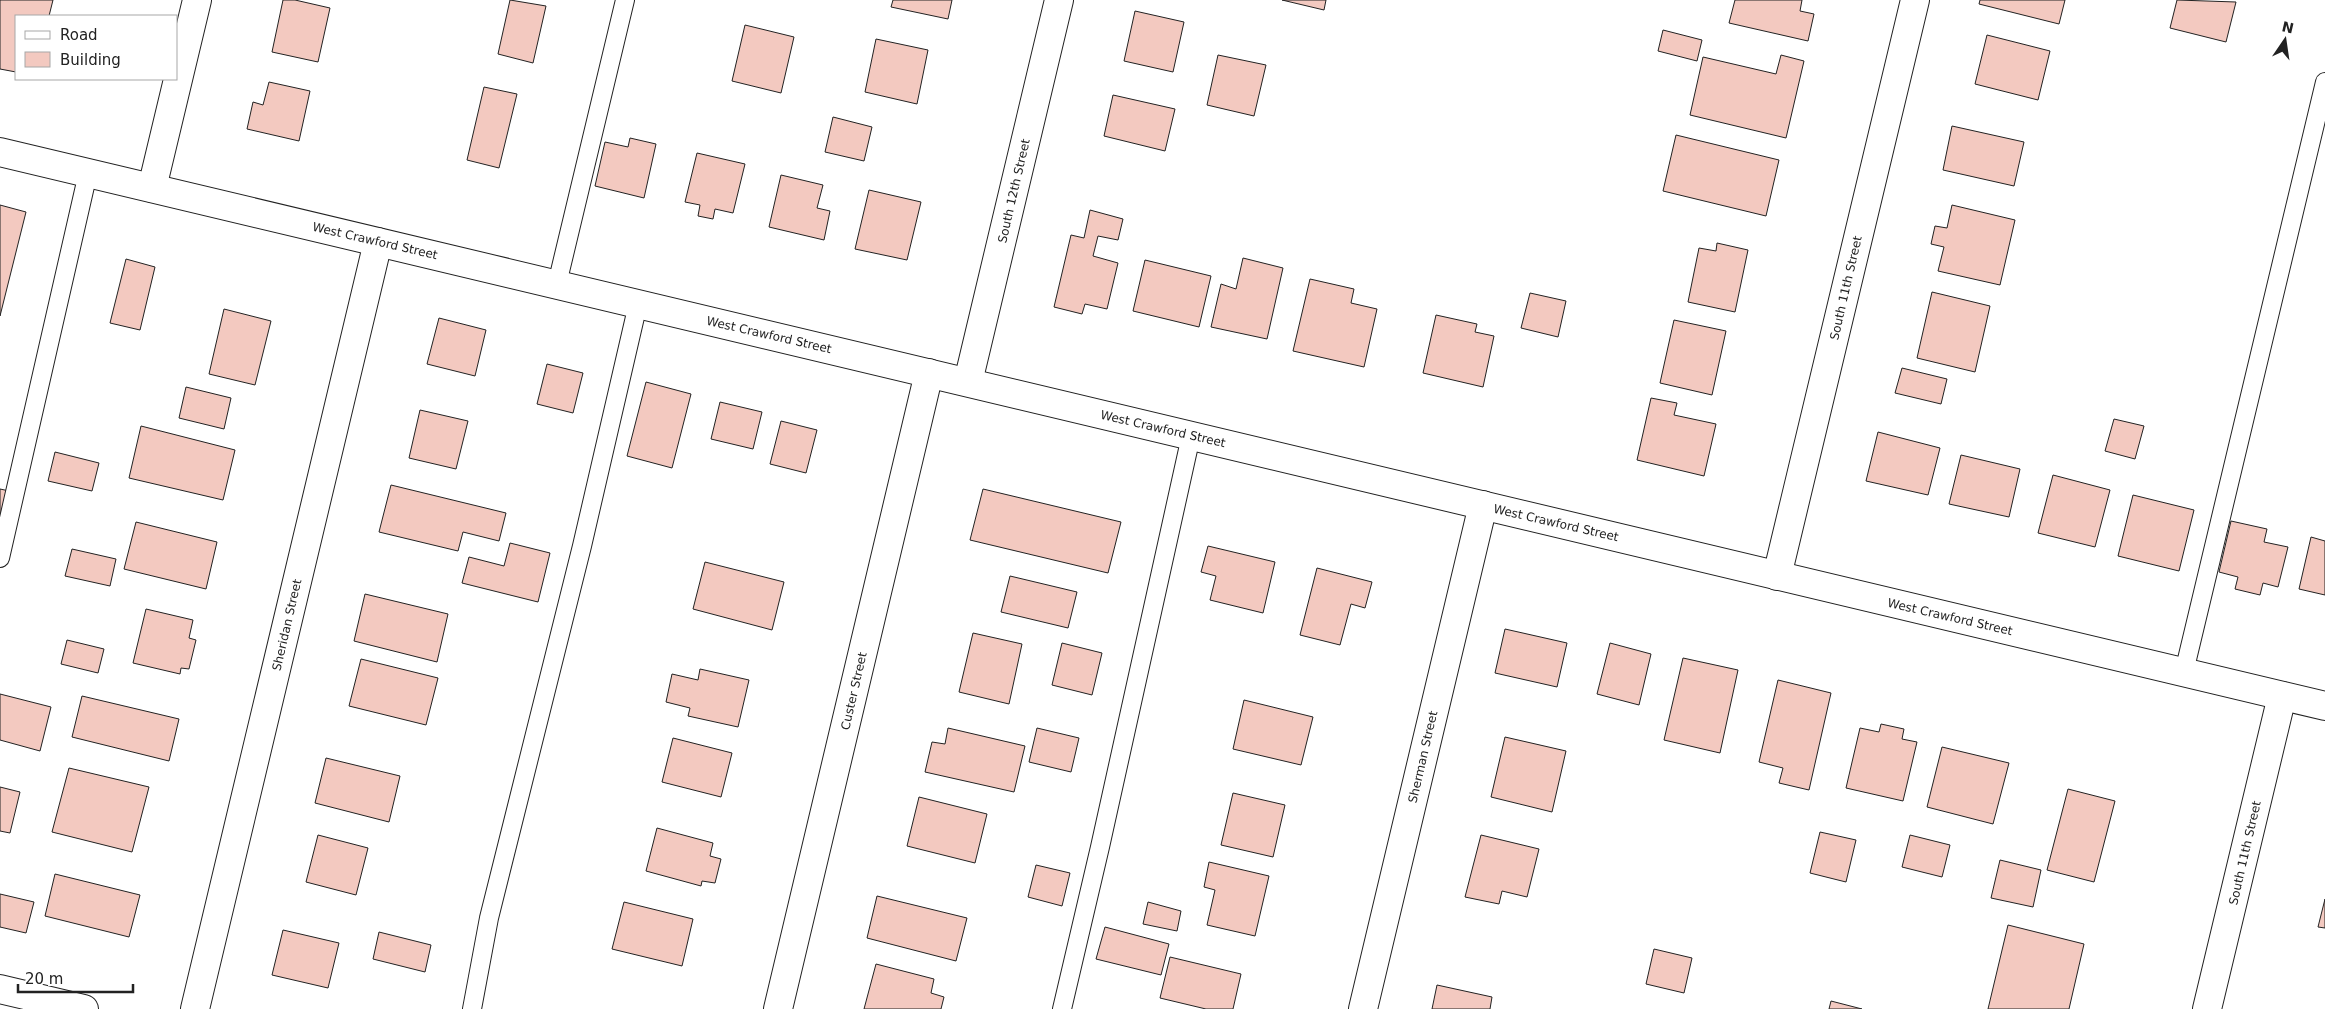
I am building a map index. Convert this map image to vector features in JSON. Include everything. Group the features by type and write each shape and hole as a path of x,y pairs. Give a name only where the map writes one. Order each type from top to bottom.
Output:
{"street":[{"path":"178,79 197,0"},
{"name":"South 12th Street","path":"968,382 1060,0"},
{"name":"South 11th Street","path":"1777,576 1914,0"},
{"path":"152,188 178,80"},
{"name":"West Crawford Street","path":"0,152 2325,706"},
{"name":"Sheridan Street","path":"195,1009 378,242"},
{"name":"Custer Street","path":"778,1009 930,373"},
{"name":"Sherman Street","path":"1363,1009 1483,505"},
{"name":"South 11th Street","path":"2207,1009 2282,696"},
{"path":"0,989 84,1009"}],"lane":[{"path":"557,284 625,0"},
{"path":"2184,672 2325,82"},
{"path":"0,558 88,173"},
{"path":"472,1009 489,918 582,546 638,304"},
{"path":"1062,1009 1191,436"}],"building":[{"path":"0,0 53,0 49,15 15,15 15,72 0,69"},
{"path":"283,0 295,0 330,8 318,62 272,52"},
{"path":"510,0 546,6 533,63 498,54"},
{"path":"893,0 952,0 948,19 891,7"},
{"path":"1282,0 1326,0 1324,10"},
{"path":"1735,0 1802,0 1800,11 1814,14 1808,41 1729,23"},
{"path":"1980,0 2065,0 2059,24 1979,4"},
{"path":"2177,0 2236,2 2226,42 2170,28"},
{"path":"1135,11 1184,22 1173,72 1124,61"},
{"path":"745,25 794,37 781,93 732,81"},
{"path":"1663,30 1702,40 1697,61 1658,51"},
{"path":"1987,35 2050,51 2038,100 1975,84"},
{"path":"876,39 928,50 917,104 865,92"},
{"path":"1218,55 1266,65 1254,116 1207,105"},
{"path":"1781,55 1804,61 1786,138 1690,115 1703,57 1776,74"},
{"path":"269,82 310,91 299,141 247,129 253,102 263,105"},
{"path":"484,87 517,94 499,168 467,160"},
{"path":"1113,95 1175,109 1165,151 1104,136"},
{"path":"833,117 872,127 864,161 825,152"},
{"path":"1952,126 2024,142 2014,186 1943,170"},
{"path":"1676,135 1779,160 1766,216 1663,191"},
{"path":"630,138 656,144 644,198 595,186 605,142 628,147"},
{"path":"697,153 745,164 733,213 715,209 713,219 698,216 700,205 685,202"},
{"path":"781,175 823,185 817,208 830,211 824,240 769,227"},
{"path":"869,190 921,202 907,260 855,249"},
{"path":"0,205 26,212 0,316"},
{"path":"1952,205 2015,220 2000,285 1938,271 1944,247 1931,244 1935,226 1947,228"},
{"path":"1090,210 1123,219 1118,240 1098,236 1093,256 1118,263 1107,309 1085,304 1082,314 1054,307 1071,235 1084,238"},
{"path":"1717,243 1748,250 1735,312 1688,302 1699,248 1716,251"},
{"path":"1243,258 1283,268 1267,339 1211,327 1221,284 1236,289"},
{"path":"126,259 155,267 140,330 110,323"},
{"path":"1145,260 1211,276 1199,327 1133,311"},
{"path":"1310,279 1354,289 1351,303 1377,309 1364,367 1293,351"},
{"path":"1932,292 1990,306 1975,372 1917,358"},
{"path":"1530,293 1566,301 1558,337 1521,328"},
{"path":"224,309 271,321 255,385 209,374"},
{"path":"1436,315 1477,324 1475,332 1494,336 1483,387 1423,373"},
{"path":"439,318 486,330 475,376 427,364"},
{"path":"1674,320 1726,331 1712,395 1660,383"},
{"path":"547,364 583,373 573,413 537,404"},
{"path":"1902,368 1947,379 1941,404 1895,393"},
{"path":"646,382 691,394 672,468 627,456"},
{"path":"186,387 231,398 224,429 179,418"},
{"path":"1651,398 1677,403 1674,415 1716,424 1704,476 1637,460"},
{"path":"720,402 762,412 753,449 711,439"},
{"path":"420,410 468,421 456,469 409,458"},
{"path":"2114,419 2144,426 2135,459 2105,451"},
{"path":"781,421 817,430 806,473 770,464"},
{"path":"141,426 235,450 223,500 129,478"},
{"path":"1878,432 1940,448 1928,495 1866,481"},
{"path":"55,452 99,463 92,491 48,481"},
{"path":"1961,455 2020,469 2009,517 1949,504"},
{"path":"2053,475 2110,490 2095,547 2038,533"},
{"path":"391,485 506,513 499,541 463,532 458,551 379,532"},
{"path":"0,489 14,492 0,548"},
{"path":"983,489 1121,522 1108,573 970,540"},
{"path":"2133,495 2194,510 2179,571 2118,556"},
{"path":"2231,521 2267,529 2264,542 2288,547 2278,587 2263,583 2260,595 2235,589 2238,577 2219,572"},
{"path":"136,522 217,542 206,589 124,569"},
{"path":"2311,537 2325,541 2325,595 2299,589"},
{"path":"510,543 550,553 538,602 462,583 469,557 504,566"},
{"path":"1208,546 1275,562 1263,613 1210,600 1216,576 1201,572"},
{"path":"72,549 116,559 110,586 65,576"},
{"path":"705,562 784,582 772,630 693,609"},
{"path":"1317,568 1372,582 1365,608 1351,604 1340,645 1300,635"},
{"path":"1010,576 1077,592 1068,628 1001,612"},
{"path":"365,594 448,614 437,662 354,641"},
{"path":"146,609 193,620 189,638 196,640 189,669 181,668 180,674 133,663"},
{"path":"1505,629 1567,643 1557,687 1495,673"},
{"path":"973,633 1022,644 1009,704 959,692"},
{"path":"67,640 104,649 98,673 61,664"},
{"path":"1062,643 1102,653 1092,695 1052,685"},
{"path":"1610,643 1651,654 1639,705 1597,694"},
{"path":"1683,658 1738,670 1720,753 1664,740"},
{"path":"361,659 438,678 426,725 349,706"},
{"path":"700,669 749,680 738,727 688,716 690,708 666,702 672,674 698,680"},
{"path":"1778,680 1831,693 1809,790 1779,783 1783,768 1759,762"},
{"path":"0,694 51,707 40,751 0,740"},
{"path":"82,696 179,719 169,761 72,737"},
{"path":"1244,700 1313,717 1301,765 1233,749"},
{"path":"1881,724 1904,729 1902,739 1917,742 1903,801 1846,788 1860,728 1879,732"},
{"path":"948,728 1025,746 1014,792 925,772 932,742 945,744"},
{"path":"1037,728 1079,738 1071,772 1029,762"},
{"path":"1505,737 1566,751 1552,812 1491,797"},
{"path":"673,738 732,753 721,797 662,782"},
{"path":"1942,747 2009,763 1993,824 1927,807"},
{"path":"326,758 400,776 389,822 315,803"},
{"path":"69,768 149,787 132,852 52,832"},
{"path":"0,787 20,792 10,833 0,831"},
{"path":"2068,789 2115,801 2094,882 2047,870"},
{"path":"1233,793 1285,805 1273,857 1221,845"},
{"path":"919,797 987,814 975,863 907,846"},
{"path":"657,828 713,843 710,856 721,859 715,883 702,881 701,886 646,871"},
{"path":"1820,832 1856,840 1846,882 1810,873"},
{"path":"318,835 368,848 356,895 306,882"},
{"path":"1481,835 1539,849 1527,897 1502,891 1499,904 1465,897"},
{"path":"1910,835 1950,845 1942,877 1902,867"},
{"path":"2000,860 2041,870 2033,907 1991,898"},
{"path":"1209,862 1269,876 1255,936 1207,925 1215,890 1204,887"},
{"path":"1036,865 1070,873 1062,906 1028,897"},
{"path":"55,874 140,895 129,937 45,916"},
{"path":"0,894 34,902 26,933 0,927"},
{"path":"877,896 967,918 956,961 867,938"},
{"path":"2325,899 2325,928 2318,927"},
{"path":"624,902 693,919 682,966 612,949"},
{"path":"1148,902 1181,911 1177,931 1143,924"},
{"path":"2008,925 2084,944 2069,1009 1988,1009"},
{"path":"1105,927 1169,944 1161,975 1096,959"},
{"path":"283,930 339,943 328,988 272,975"},
{"path":"379,932 431,945 425,972 373,959"},
{"path":"1654,949 1692,958 1684,993 1646,984"},
{"path":"1170,957 1241,974 1233,1009 1206,1009 1160,998"},
{"path":"876,964 934,979 931,993 944,997 941,1009 864,1009"},
{"path":"1437,985 1492,997 1490,1009 1432,1009"},
{"path":"1831,1001 1862,1009 1829,1009"}]}
